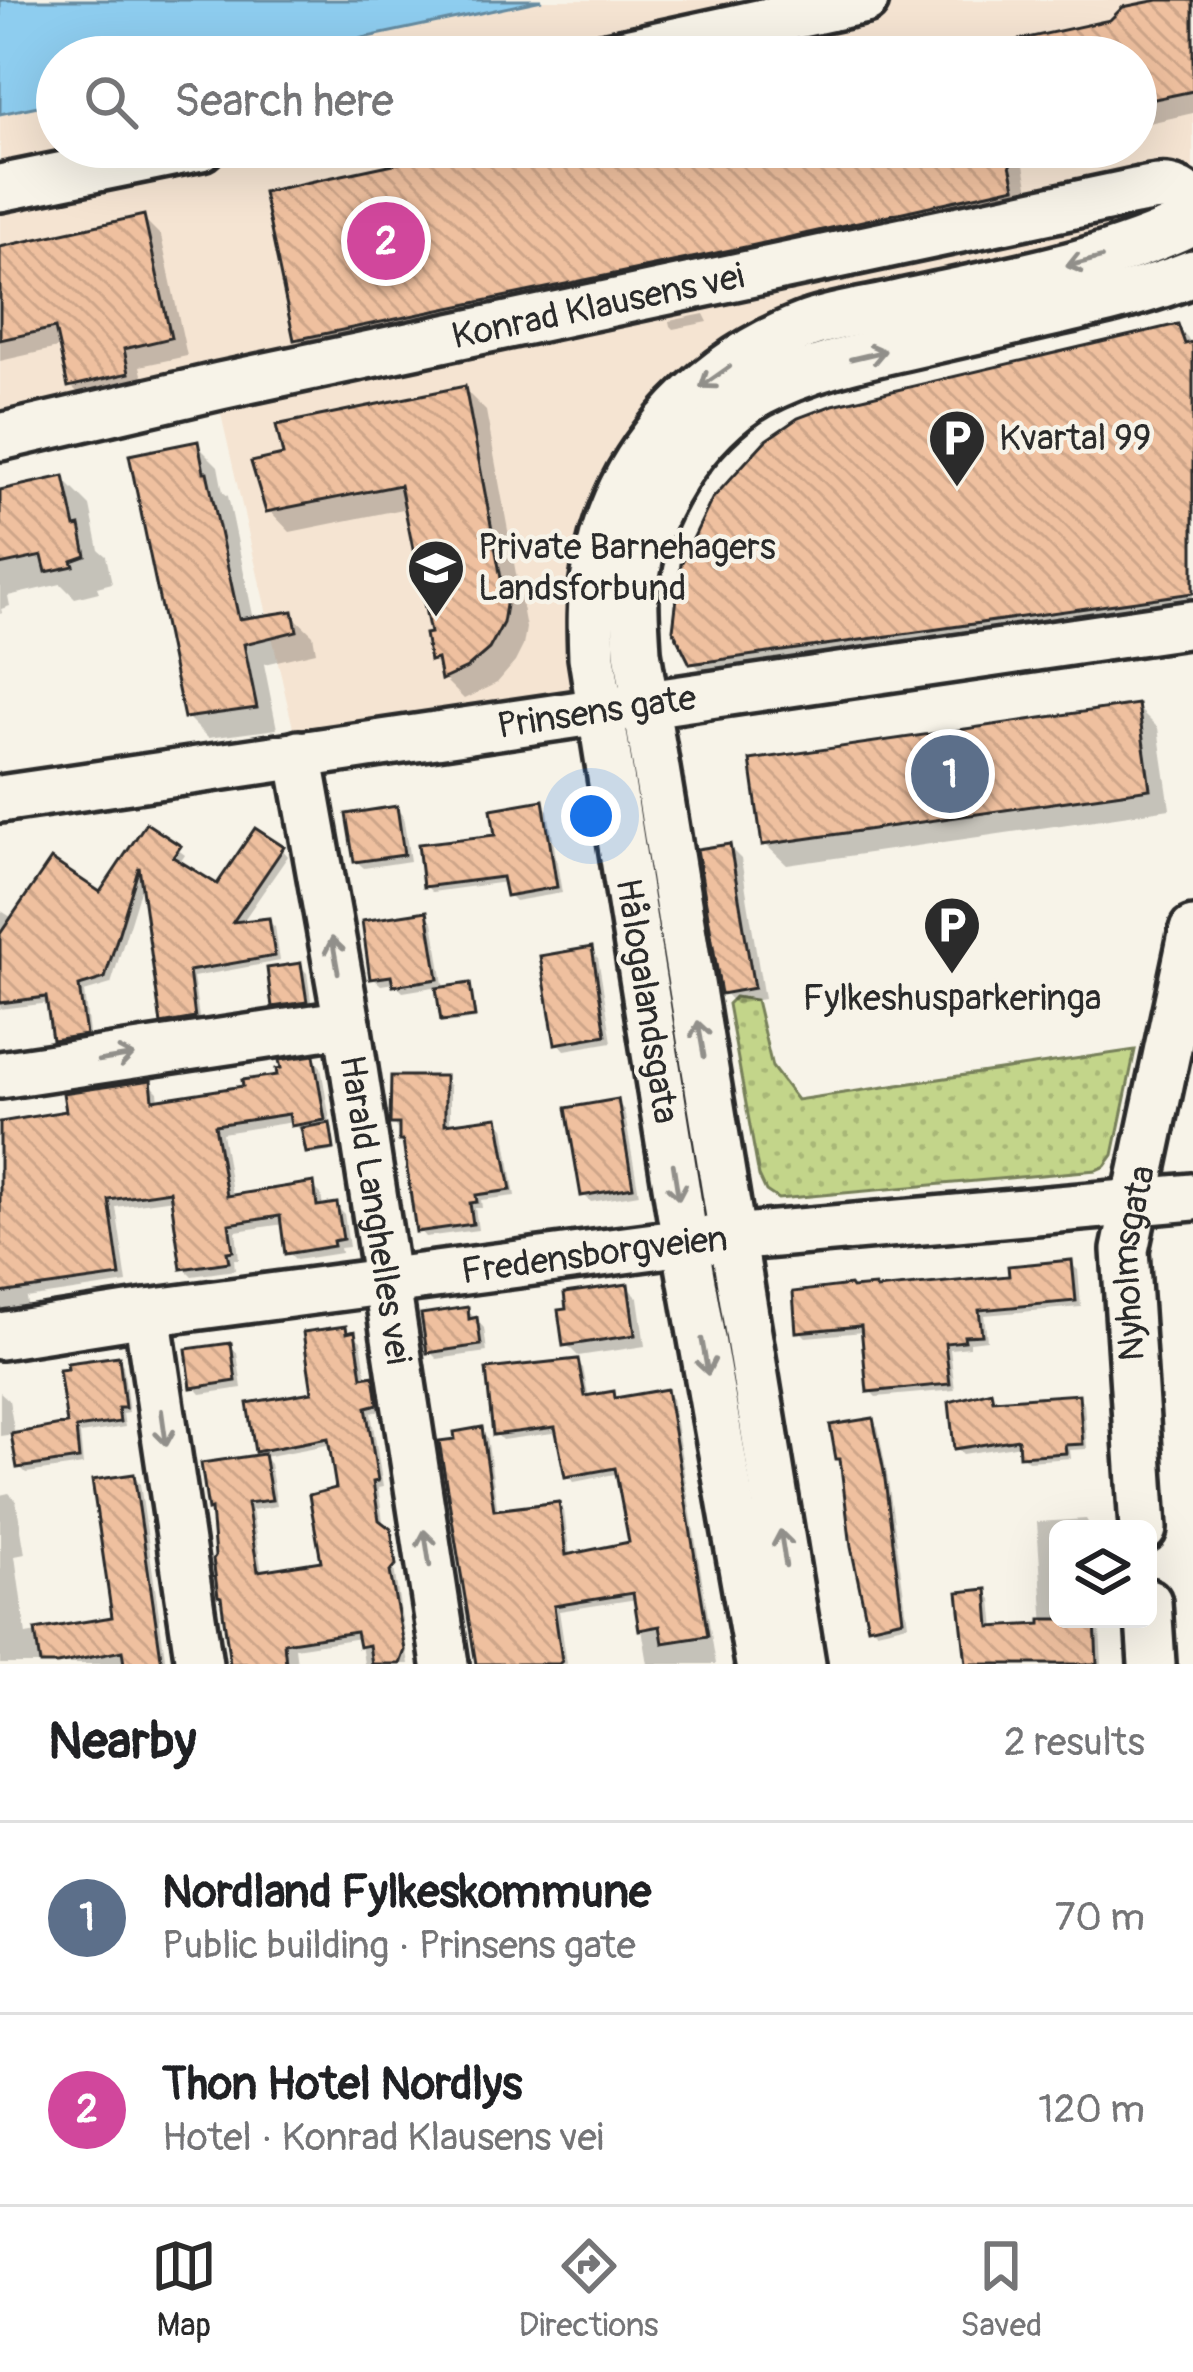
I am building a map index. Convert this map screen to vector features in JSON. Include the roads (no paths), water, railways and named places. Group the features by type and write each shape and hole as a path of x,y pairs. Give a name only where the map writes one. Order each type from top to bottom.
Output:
{"street":[{"path":"700,36 865,0"},
{"path":"0,188 98,168"},
{"name":"Konrad Klausens vei","path":"0,437 495,326 1136,191 1174,188 1193,202"},
{"name":"Hålogalandsgata","path":"759,1664 685,1242 592,644 594,575 608,524 632,468 661,426 690,395 757,348 806,325 1097,260 1151,242 1193,221"},
{"name":"Hålogalandsgata","path":"802,1664 636,629 640,559 658,508 677,475 706,436 760,394 837,362 1100,302 1193,273"},
{"name":"Prinsens gate","path":"0,799 1193,624"},
{"name":"Harald Langhelles vei","path":"299,754 347,1023 445,1664"},
{"name":"Nyholmsgata","path":"1142,1520 1125,1250 1193,931"},
{"path":"0,1075 347,1023"},
{"name":"Fredensborgveien","path":"0,1336 685,1242 1193,1197"},
{"path":"148,1313 199,1664"},
{"path":"1150,1628 1152,1664"}],"water":[{"path":"0,0 542,0 372,36 36,36 36,106 0,114"}],"place":[{"name":"Thon Hotel Nordlys","path":"386,241"},
{"name":"Kvartal 99","path":"957,489"},
{"name":"Private Barnehagers Landsforbund","path":"436,619"},
{"name":"Nordland Fylkeskommune","path":"950,774"},
{"name":"Fylkeshusparkeringa","path":"952,976"}]}
